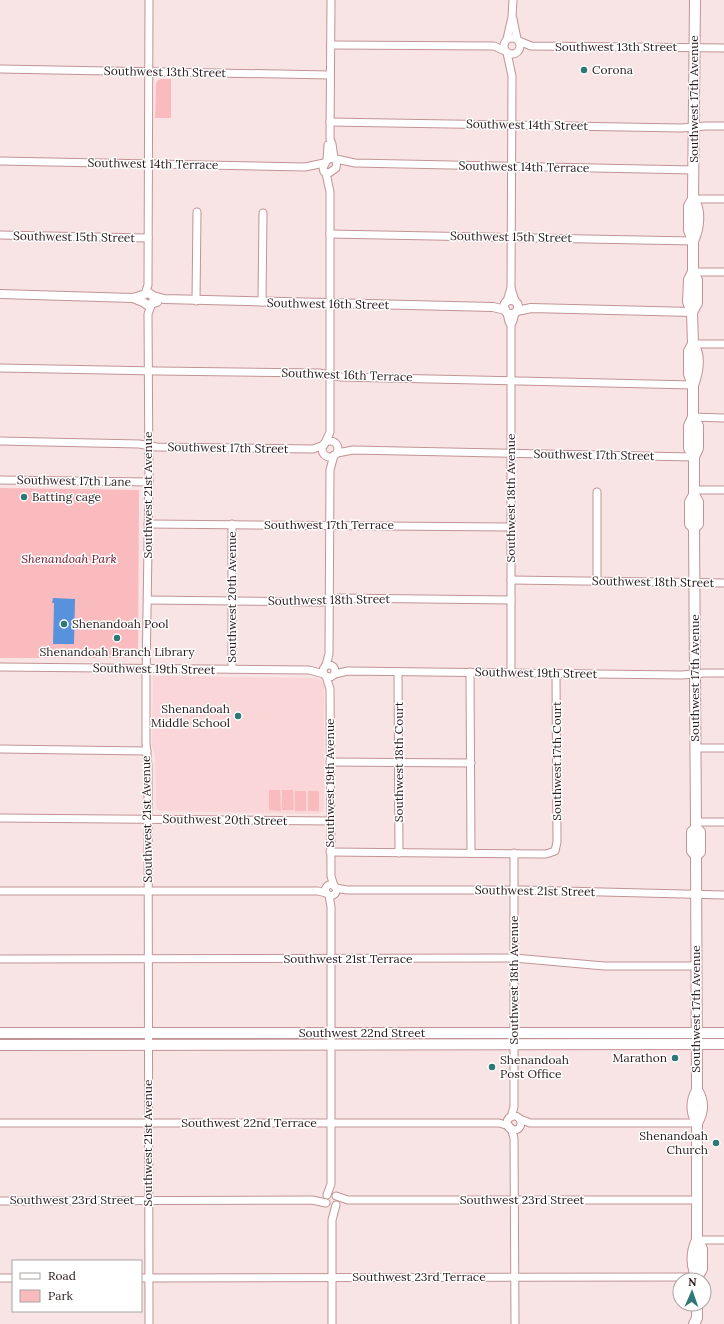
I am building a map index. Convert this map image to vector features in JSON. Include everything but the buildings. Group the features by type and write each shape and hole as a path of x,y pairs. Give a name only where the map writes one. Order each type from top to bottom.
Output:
{"main road":[{"name":"Southwest 17th Avenue","path":"694,1272 693,1249 697,1240 697,1122 693,1115 693,1098 697,1090 696,856 692,851 692,832 696,825 695,582 694,528 690,524 690,502 694,492 694,457 689,448 689,426 693,417 693,385 689,374 689,351 693,344 692,312 688,302 689,280 693,272 693,241 689,230 689,206 693,199 694,170 695,0"},
{"name":"Southwest 22nd Street","path":"0,1033 724,1033"},
{"name":"Southwest 22nd Street","path":"0,1045 724,1044"},
{"path":"697,1312 698,1322"}],"street":[{"name":"Southwest 21st Avenue","path":"149,0 149,482 147,668 148,1200 145,1278 149,1324"},
{"path":"330,171 323,168 330,160 332,144 330,139 331,0"},
{"path":"511,307 512,76 504,46 512,17 512,0"},
{"path":"512,17 521,46 512,76"},
{"path":"494,46 512,38 518,40"},
{"name":"Southwest 13th Street","path":"518,40 531,46 724,48"},
{"path":"331,45 494,46 512,54 518,52"},
{"name":"Southwest 13th Street","path":"518,52 531,46"},
{"name":"Southwest 13th Street","path":"0,69 330,75"},
{"name":"Southwest 14th Street","path":"330,122 681,128 694,126 724,126"},
{"path":"330,160 337,163 330,171 330,432 324,444 324,454 330,457 338,451 330,432"},
{"name":"Southwest 14th Terrace","path":"0,161 305,167 330,160 355,164 694,170"},
{"name":"Southwest 14th Terrace","path":"305,167 330,171 355,164"},
{"path":"693,199 724,199"},
{"path":"196,301 197,212"},
{"path":"262,302 263,213"},
{"name":"Southwest 15th Street","path":"330,234 693,241"},
{"name":"Southwest 15th Street","path":"0,235 148,238"},
{"path":"693,272 724,272"},
{"name":"Southwest 16th Street","path":"0,294 196,301 692,312"},
{"name":"Southwest 18th Avenue","path":"511,307 514,321 511,324 511,673"},
{"path":"693,344 724,344"},
{"name":"Southwest 16th Terrace","path":"0,368 319,373 341,376 693,385"},
{"path":"693,417 724,418"},
{"name":"Southwest 17th Street","path":"0,441 139,444 157,447 313,449 324,454"},
{"path":"324,444 330,441 336,444"},
{"name":"Southwest 17th Street","path":"313,449 324,444"},
{"name":"Southwest 17th Street","path":"336,444 350,450"},
{"name":"Southwest 17th Street","path":"336,454 350,450 694,457"},
{"name":"Southwest 19th Avenue","path":"324,454 330,470"},
{"name":"Southwest 19th Avenue","path":"336,454 330,470 329,525 331,669 331,1184 336,1200"},
{"name":"Southwest 17th Lane","path":"0,480 149,482"},
{"path":"694,492 724,490"},
{"path":"597,492 597,581"},
{"name":"Southwest 17th Terrace","path":"148,524 511,527"},
{"name":"Southwest 20th Avenue","path":"232,524 232,670"},
{"name":"Southwest 18th Street","path":"511,580 724,583"},
{"name":"Southwest 18th Street","path":"148,600 320,602 339,598 511,600"},
{"name":"Southwest 19th Street","path":"0,667 232,670 331,669 348,671 556,674 682,675 724,673"},
{"path":"325,675 323,670 331,669"},
{"name":"Southwest 19th Street","path":"309,670 325,675"},
{"name":"Southwest 18th Court","path":"398,672 399,853"},
{"path":"470,672 471,853"},
{"name":"Southwest 17th Court","path":"514,853 546,854 553,852 556,849 556,674"},
{"name":"Southwest 19th Avenue","path":"325,675 330,689"},
{"path":"696,748 724,748"},
{"path":"0,749 147,751"},
{"path":"330,762 471,763"},
{"name":"Southwest 20th Street","path":"0,818 330,821"},
{"path":"696,825 724,822"},
{"path":"330,852 514,853"},
{"name":"Southwest 18th Avenue","path":"514,853 514,1324"},
{"name":"Southwest 21st Street","path":"0,891 514,890 696,893 724,895"},
{"name":"Southwest 21st Terrace","path":"0,959 514,958 604,966 696,966"},
{"name":"Southwest 22nd Terrace","path":"0,1123 697,1122"},
{"name":"Southwest 19th Avenue","path":"326,1200 331,1184"},
{"path":"326,1200 331,1194 336,1200"},
{"name":"Southwest 23rd Street","path":"0,1200 326,1200"},
{"path":"326,1200 332,1206 336,1200"},
{"path":"326,1200 332,1216"},
{"path":"332,1324 332,1216 336,1200"},
{"name":"Southwest 23rd Street","path":"336,1200 697,1200"},
{"path":"697,1240 724,1240"},
{"name":"Southwest 23rd Terrace","path":"145,1278 514,1277 672,1279"},
{"path":"0,1278 12,1278"}],"shaded area":[{"name":"Shenandoah Middle School","path":"153,676 316,678 321,680 324,685 323,811 317,814 159,811 156,806 155,755 152,746"}],"green space":[{"path":"161,79 171,79 171,118 155,118 156,83"},
{"name":"Shenandoah Park","path":"0,488 139,490 138,658 0,658"},
{"path":"269,790 280,790 281,811 269,810"},
{"path":"282,790 293,790 294,810 282,810"},
{"path":"295,791 306,791 306,811 295,811"},
{"path":"308,791 319,791 319,811 308,811"}],"water":[{"name":"Shenandoah Pool","path":"53,598 75,599 74,644 53,644"}],"place":[{"name":"Corona","path":"584,70"},
{"name":"Batting cage","path":"24,497"},
{"name":"Shenandoah Pool","path":"64,624"},
{"name":"Shenandoah Branch Library","path":"117,638"},
{"name":"Shenandoah Middle School","path":"238,716"},
{"name":"Marathon","path":"675,1058"},
{"name":"Shenandoah Post Office","path":"492,1067"},
{"name":"Shenandoah Church","path":"716,1143"}]}
